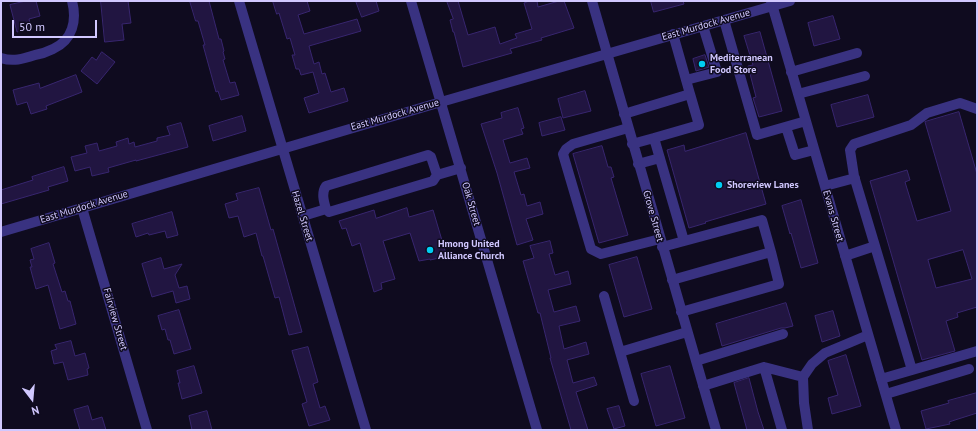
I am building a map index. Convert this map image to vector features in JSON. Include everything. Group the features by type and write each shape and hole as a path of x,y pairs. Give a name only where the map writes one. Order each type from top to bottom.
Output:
{"street":[{"path":"1,58 22,60 54,49 69,36 74,18 72,1"},
{"name":"Hazel Street","path":"239,1 366,430"},
{"name":"Oak Street","path":"411,1 461,168 536,430"},
{"name":"Grove Street","path":"592,1 703,386 712,429"},
{"name":"East Murdock Avenue","path":"1,232 282,148 724,20 772,4 790,1"},
{"name":"Evans Street","path":"772,4 896,430"},
{"path":"724,20 757,135 806,121"},
{"path":"686,80 717,72 703,26"},
{"path":"632,144 699,125 673,34"},
{"path":"791,72 857,53"},
{"path":"798,94 865,76"},
{"path":"624,114 690,94"},
{"path":"912,370 855,178 850,150 854,144 911,125 927,113 960,103 977,110"},
{"path":"786,127 795,155 814,150"},
{"path":"628,128 573,144 566,149 563,154 590,248 601,254 661,243 684,241 762,220 779,284 681,312"},
{"path":"654,138 684,241"},
{"path":"326,209 323,193 326,186 428,155 431,157 437,175"},
{"path":"638,164 660,158"},
{"path":"303,216 326,209 329,212 433,180 437,175 461,168"},
{"path":"825,186 855,178"},
{"name":"Fairview Street","path":"82,208 147,430"},
{"path":"845,256 875,246"},
{"path":"672,280 771,252"},
{"path":"604,296 634,401"},
{"path":"620,352 687,332"},
{"path":"696,362 783,334"},
{"path":"808,430 804,403 803,377 812,364 825,353 868,335"},
{"path":"881,379 977,351"},
{"path":"703,386 764,367 803,377"},
{"path":"764,367 782,430"},
{"path":"886,394 969,369"}],"building":[{"path":"26,1 36,1 40,16 29,19 31,28 17,32 10,5"},
{"path":"101,1 128,1 131,23 122,24 124,40 105,42"},
{"path":"190,1 209,1 219,39 221,39 225,59 223,60 230,83 235,82 239,95 221,100 218,91 216,92 203,45 205,45"},
{"path":"273,1 307,1 310,11 298,15 304,34 357,19 361,31 309,46 314,64 319,62 322,74 325,73 331,92 344,88 348,101 309,113 304,98 319,93 313,72 301,75 299,69 296,69 292,55 295,55 290,38 287,39 279,13 277,14"},
{"path":"356,1 376,1 379,11 362,17"},
{"path":"447,1 458,1 468,35 495,27 500,44 517,38 515,34 532,29 524,3 529,1 537,1 538,7 564,1 574,28 541,38 542,40 510,49 512,53 463,67 450,20 453,19"},
{"path":"651,1 683,1 684,4 654,12"},
{"path":"833,16 840,39 814,46 808,23"},
{"path":"760,32 782,111 759,117 753,98 756,97 748,66 753,65 744,36"},
{"path":"102,52 115,62 97,84 81,71 92,57 96,60"},
{"path":"705,55 709,67 696,71 693,59"},
{"path":"76,75 82,92 46,106 47,109 31,114 27,102 17,105 13,90 39,83 40,88"},
{"path":"585,91 591,111 563,118 558,99"},
{"path":"868,95 874,117 837,127 831,105"},
{"path":"518,108 524,128 521,129 523,134 503,140 510,163 527,158 530,168 514,172 521,195 524,194 527,206 540,202 543,214 526,219 533,240 517,245 497,173 481,124 502,118 501,113"},
{"path":"959,112 977,174 977,307 957,313 958,317 946,321 955,351 922,360 870,181 907,170 910,180 905,182 917,221 951,211 925,122","holes":["963,250 972,279 936,288 928,260"]},
{"path":"242,116 246,131 213,141 209,126"},
{"path":"561,117 565,130 542,136 539,123"},
{"path":"181,123 188,147 108,168 109,172 92,176 90,167 75,171 71,157 87,153 85,146 97,143 99,151 117,146 116,142 128,138 129,144 134,142 135,147 157,141 157,138 170,135 167,127"},
{"name":"Shoreview Lanes","path":"746,133 766,204 689,228 667,150 684,145 685,151"},
{"path":"602,146 608,167 611,167 614,177 611,178 628,235 599,243 573,154"},
{"path":"64,167 68,181 48,187 49,190 1,204 1,190 33,180 32,177"},
{"path":"259,188 271,230 273,229 302,332 289,335 279,297 275,298 256,233 244,237 238,216 229,218 225,204 238,200 236,194"},
{"path":"801,200 818,263 801,268 782,206"},
{"name":"Hmong United Alliance Church","path":"407,208 409,217 433,210 446,254 439,256 439,258 419,261 410,233 383,241 395,279 381,283 382,289 374,292 360,243 352,246 346,228 342,229 339,221 374,210 376,218"},
{"path":"172,212 178,235 167,238 165,231 149,235 148,233 136,237 132,224"},
{"path":"550,241 553,253 549,254 555,275 568,271 571,284 548,290 554,312 576,306 580,321 559,326 564,349 586,342 589,354 567,360 573,383 594,377 597,385 576,392 588,430 571,430 550,358 540,313 538,313 523,261 534,258 530,246"},
{"path":"49,243 55,263 53,264 62,292 65,291 68,301 70,301 76,324 60,329 48,285 36,289 30,267 32,267 30,260 34,259 31,249"},
{"path":"637,257 652,309 624,317 609,265"},
{"path":"161,258 164,269 182,264 175,275 179,288 187,286 190,299 176,303 173,291 152,297 142,264"},
{"path":"786,303 793,326 781,328 722,346 716,324"},
{"path":"179,310 191,349 174,354 165,329 162,330 158,316"},
{"path":"833,311 840,336 822,342 815,316"},
{"path":"71,341 75,356 85,353 89,368 87,369 88,375 68,380 63,362 54,364 51,351 57,349 55,345"},
{"path":"308,347 318,382 313,384 320,408 325,406 330,420 309,426 302,404 307,402 292,351"},
{"path":"846,355 861,406 832,414 828,398 838,395 828,361"},
{"path":"194,366 202,393 182,399 177,371"},
{"path":"670,366 685,418 656,426 641,374"},
{"path":"749,378 764,430 747,430 734,383"},
{"path":"977,393 977,413 949,422 950,424 926,429 921,411 949,403 948,401"},
{"path":"88,406 92,420 102,417 106,430 80,430 74,410"},
{"path":"619,406 625,426 614,429 607,409"},
{"path":"207,411 212,430 192,430 189,416"}],"place":[{"name":"Mediterranean Food Store","path":"702,64"},
{"name":"Shoreview Lanes","path":"719,185"},
{"name":"Hmong United Alliance Church","path":"430,250"}]}
